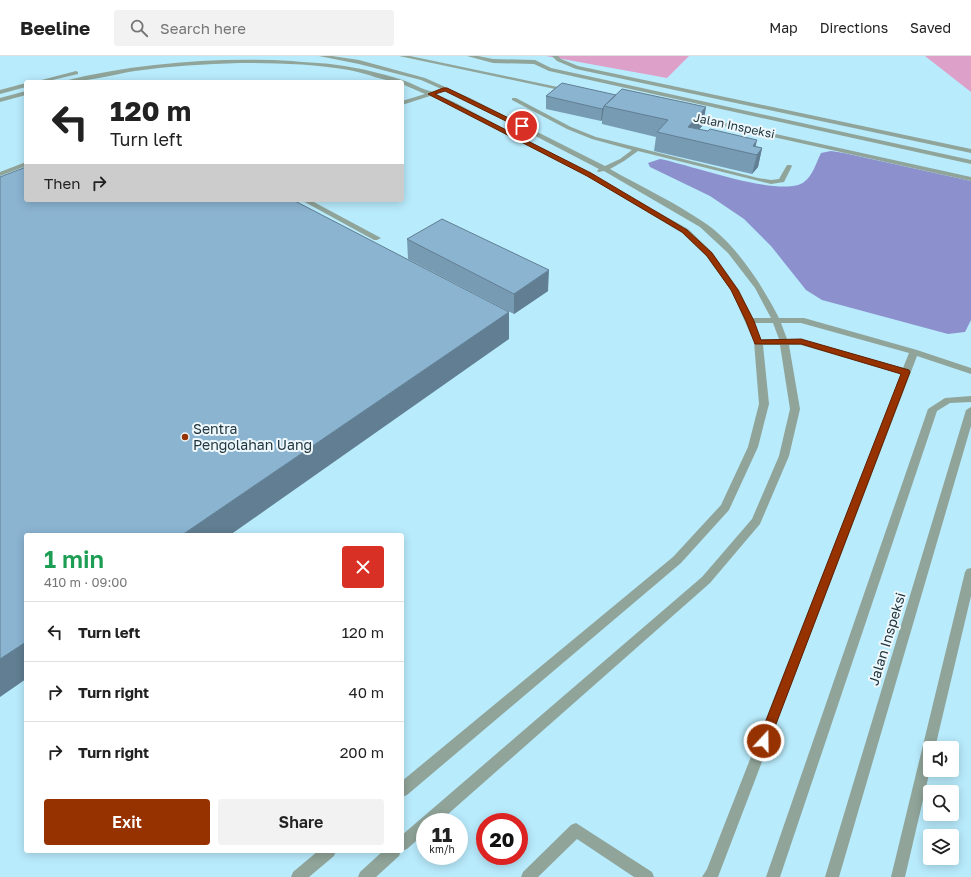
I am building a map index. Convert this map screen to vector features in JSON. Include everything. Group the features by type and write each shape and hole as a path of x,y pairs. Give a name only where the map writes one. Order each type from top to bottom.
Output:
{"lane":[{"path":"322,56 359,62 423,79 605,169 703,225 731,251 759,288 776,320 784,342 795,409 784,456 756,521 706,580 438,813"},
{"path":"402,56 573,91"},
{"path":"470,56 493,61 534,59 549,69 971,162"},
{"path":"555,56 559,60 576,67 971,151"},
{"path":"76,80 141,67 188,60 280,57 349,68 394,80"},
{"path":"45,80 83,71"},
{"path":"404,83 452,103 589,175 685,231 709,254 735,290 750,321 758,342 764,404 753,447 725,507 677,560 404,788"},
{"path":"0,92 24,86"},
{"path":"404,102 445,89"},
{"path":"0,100 24,93"},
{"path":"514,99 594,138 636,150 758,180 771,182 782,181 789,166"},
{"name":"Jalan Inspeksi","path":"682,115 971,178"},
{"path":"589,175 622,160 636,150"},
{"path":"0,174 24,165"},
{"path":"309,202 377,238"},
{"path":"750,321 801,320 914,352 971,371"},
{"path":"758,342 801,342 906,372"},
{"path":"709,877 712,874 914,352"},
{"path":"773,877 933,409 948,400 971,399"},
{"name":"Jalan Inspeksi","path":"832,877 971,410"},
{"path":"898,877 971,572"},
{"path":"528,877 576,830 646,877"},
{"path":"404,842 416,832"},
{"path":"298,877 327,853"},
{"path":"364,877 392,853"}],"shaded area":[{"path":"0,56 971,56 971,877 0,877"},
{"path":"546,56 689,56 667,78"},
{"path":"925,56 971,56 971,92"}],"water":[{"path":"831,151 971,181 971,320 965,332 948,334 822,300 806,290 771,246 744,219 710,196 650,167 648,163 660,159 756,184 793,186 804,182 807,179 821,153"}],"building":[{"path":"562,83 616,95 602,109 546,96"},
{"path":"622,89 706,107 688,127 708,131 710,129 757,140 753,146 762,148 757,155 657,132 668,120 604,106"},
{"name":"Sentra Pengolahan Uang","path":"24,168 24,202 297,202 509,312 185,533 24,533 24,643 0,659 0,177"},
{"path":"442,219 549,270 514,294 407,239"}],"place":[{"name":"Sentra Pengolahan Uang","path":"185,437"}],"route":[{"path":"522,126 445,89 430,94 452,103 589,175 685,231 709,254 735,290 758,342 801,342 906,372 764,741"}]}
